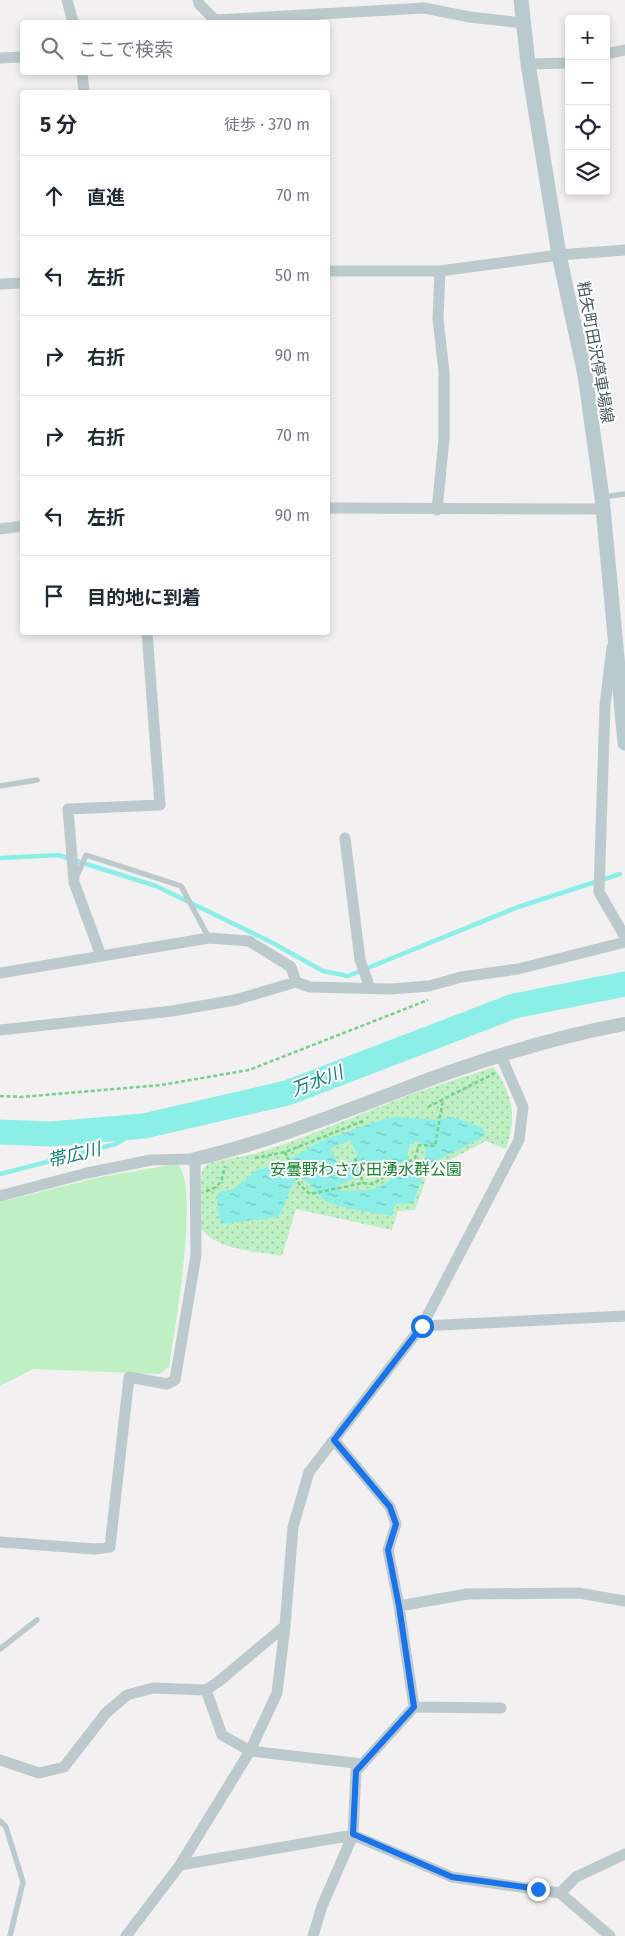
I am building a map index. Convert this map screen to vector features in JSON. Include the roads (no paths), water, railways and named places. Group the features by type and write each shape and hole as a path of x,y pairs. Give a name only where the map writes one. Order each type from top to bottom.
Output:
{"main road":[{"name":"粕矢町田沢停車場線","path":"521,0 528,64 559,255 585,375 602,503 625,743"}],"street":[{"path":"67,0 72,20"},
{"path":"198,0 212,20"},
{"path":"229,20 424,8 470,17 523,23"},
{"path":"610,53 625,50"},
{"path":"0,58 20,57"},
{"path":"528,64 565,63"},
{"path":"82,75 84,90"},
{"path":"330,271 440,271 559,255 625,250"},
{"path":"438,510 444,439 444,372 438,320 440,271"},
{"path":"0,284 20,283"},
{"path":"330,508 438,510 602,503"},
{"path":"0,529 20,526"},
{"path":"614,633 604,704 599,892 625,937"},
{"path":"101,956 74,882 75,871 70,854 68,809 160,805 147,635"},
{"path":"345,838 362,966 368,985"},
{"path":"0,973 209,938 249,942 291,967 296,982"},
{"path":"0,1030 172,1011 235,1000 296,982 310,987 368,985 428,986 461,978 518,969 625,942"},
{"path":"0,1196 87,1173 151,1160 195,1159 241,1149 501,1056 625,1024"},
{"path":"126,1936 180,1865 250,1751 277,1693 285,1626 293,1527 309,1472 422,1326 519,1140 523,1107 501,1056"},
{"path":"0,1542 95,1549 110,1547 129,1377 167,1384 175,1380 196,1255 195,1159"},
{"path":"422,1326 625,1316"},
{"path":"334,1440 390,1507 396,1524 388,1550 399,1606 414,1707"},
{"path":"399,1606 466,1594 579,1593 625,1601"},
{"path":"0,1760 39,1773 64,1767 106,1713 127,1695 153,1688 206,1690 285,1626"},
{"path":"206,1690 222,1735 250,1751 363,1764"},
{"path":"313,1936 322,1906 353,1834 356,1771 414,1707 501,1708"},
{"path":"180,1865 353,1834 452,1877 560,1892 610,1936"},
{"path":"560,1892 576,1877 625,1854"}],"lane":[{"path":"602,503 625,494"},
{"path":"0,786 37,780"},
{"path":"75,871 86,855 181,886 209,938"},
{"path":"0,1649 37,1620"},
{"path":"0,1821 6,1827 23,1882 10,1936"}],"water":[{"path":"398,1117 435,1120 453,1117 483,1128 485,1136 426,1166 413,1203 399,1203 394,1206 392,1216 331,1204 300,1177 290,1190 278,1217 221,1224 217,1206 219,1192 234,1189 257,1170 284,1163 321,1141 384,1119","holes":["351,1140 358,1158 338,1166 331,1148","414,1142 420,1142 426,1148 424,1161 416,1164 407,1157 409,1145","392,1169 396,1173 384,1184 371,1189 340,1191 337,1186 367,1172"]}],"waterway":[{"path":"0,858 58,855 156,886 269,941 323,971 348,976 518,907 620,874"},
{"name":"万水川","path":"0,1132 51,1134 144,1126 287,1093 514,1006 625,984"},
{"name":"帯広川","path":"0,1174 116,1144 144,1126"}],"park label":[{"name":"安曇野わさび田湧水群公園","path":"366,1169"}]}
